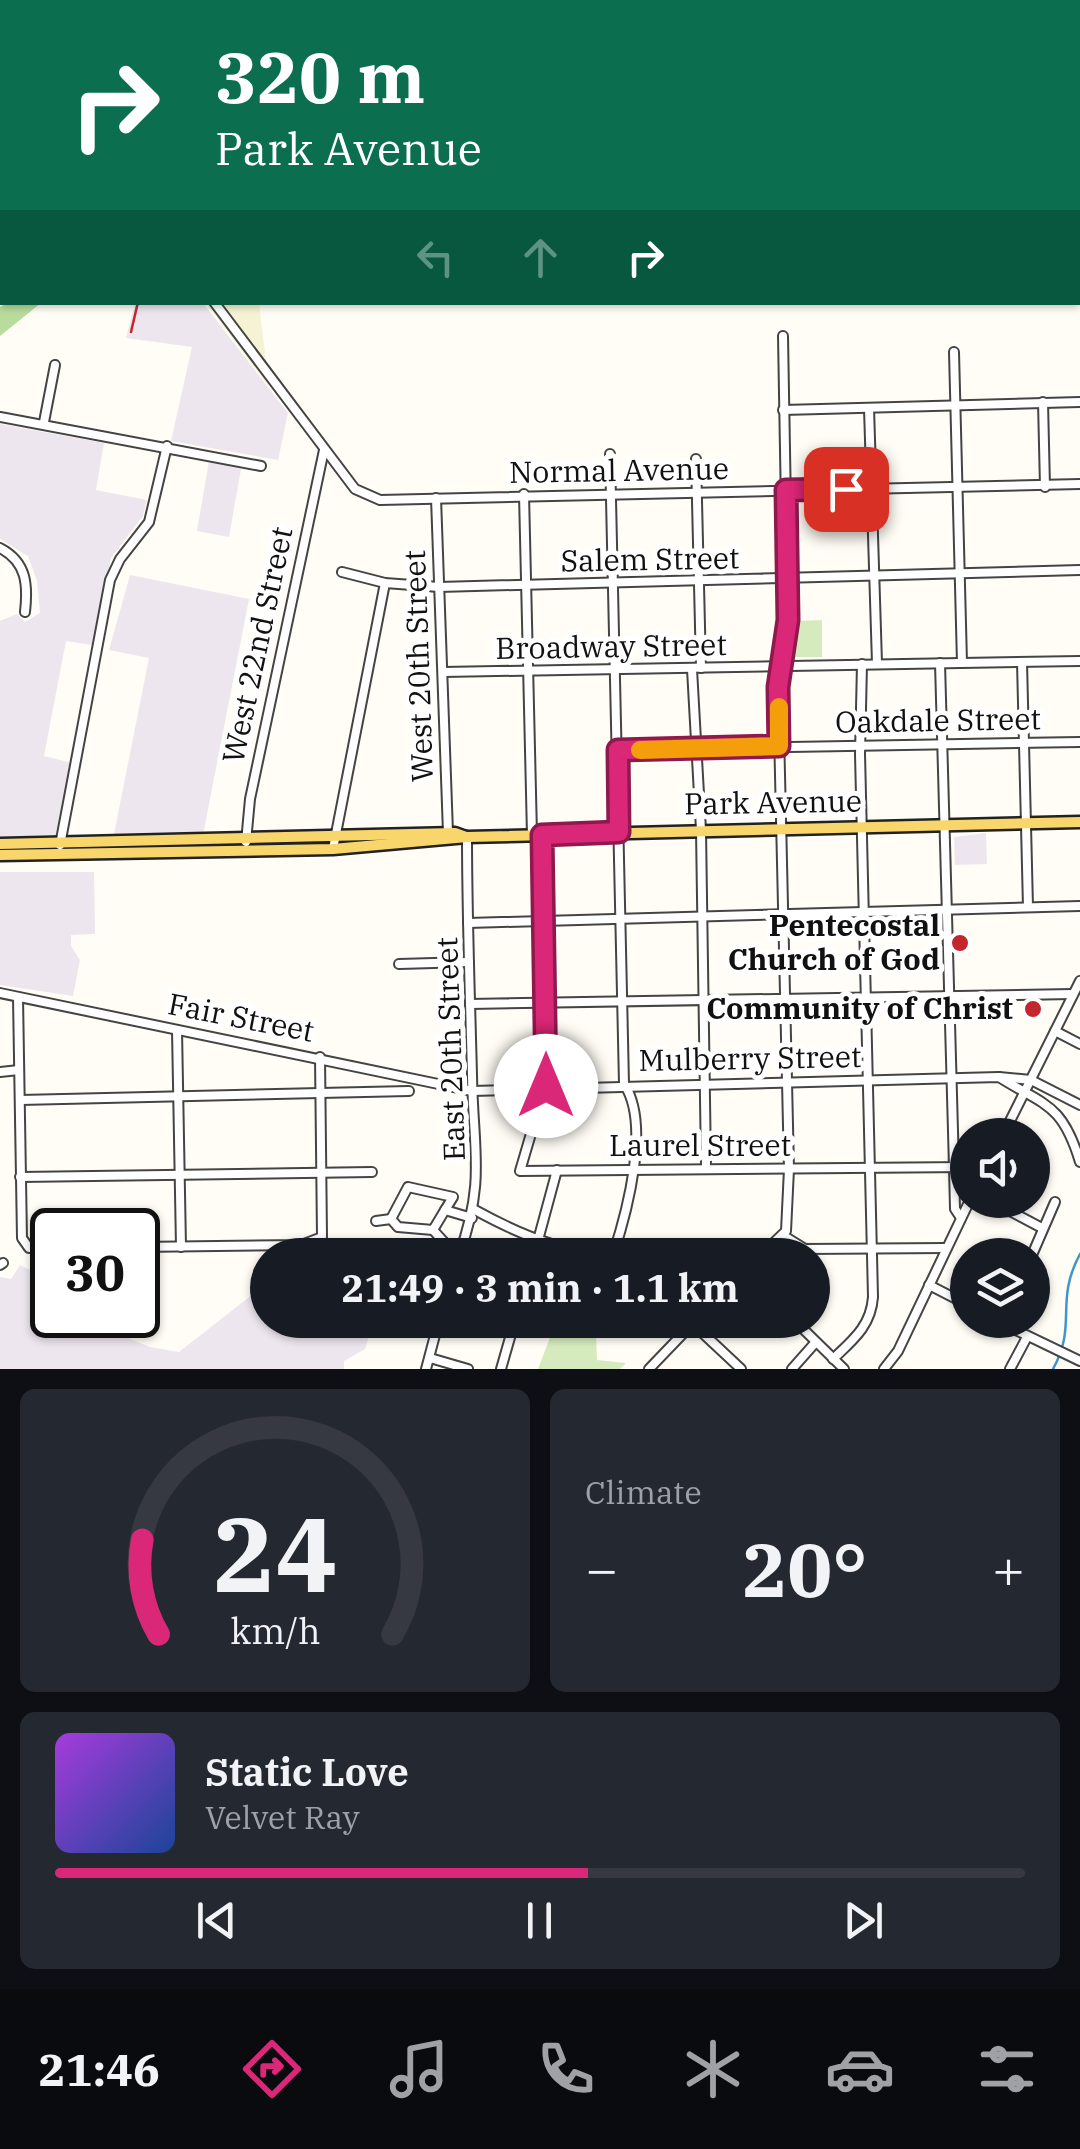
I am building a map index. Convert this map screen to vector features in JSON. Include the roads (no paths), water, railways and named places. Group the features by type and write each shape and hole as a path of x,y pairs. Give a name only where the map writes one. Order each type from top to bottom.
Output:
{"main road":[{"name":"Park Avenue","path":"333,843 448,833 467,837 1080,822"},
{"name":"Park Avenue","path":"0,855 60,849 454,842 467,837"},
{"name":"Park Avenue","path":"0,844 60,849"}],"street":[{"name":"Normal Avenue","path":"216,305 324,450 364,497 1080,484"},
{"path":"782,1238 790,1169 779,746 788,578 783,336"},
{"path":"954,352 962,662"},
{"path":"44,422 54,365"},
{"path":"1043,402 1045,487"},
{"path":"783,410 1080,402"},
{"path":"869,408 876,663"},
{"path":"0,417 44,422 261,466"},
{"path":"60,849 110,580 120,559 149,522 166,446"},
{"name":"West 22nd Street","path":"246,845 254,776 324,450"},
{"path":"610,454 624,1084 633,1098 635,1168 617,1238"},
{"path":"696,459 699,582 695,750 701,830 706,1166"},
{"path":"524,494 543,919 546,1086"},
{"name":"West 20th Street","path":"436,498 448,833"},
{"path":"0,548 11,554 24,575 25,612"},
{"name":"Salem Street","path":"342,572 384,583 439,588 1080,570"},
{"path":"333,843 384,583"},
{"name":"Broadway Street","path":"443,672 1080,661"},
{"path":"1022,662 1028,907"},
{"path":"940,663 952,1118"},
{"path":"833,1359 872,1316 862,664"},
{"name":"Oakdale Street","path":"618,750 1080,742"},
{"name":"East 20th Street","path":"466,1238 474,1214 479,1176 472,1091 467,837"},
{"path":"468,923 1080,906"},
{"path":"399,964 469,962"},
{"path":"1012,1118 1080,981"},
{"name":"Fair Street","path":"0,994 320,1056 472,1091"},
{"path":"470,1004 1073,994"},
{"path":"18,996 22,1238 30,1248"},
{"path":"177,1030 182,1247"},
{"path":"1055,1032 1080,1044"},
{"path":"160,1247 301,1245 322,1237 320,1056"},
{"path":"0,1072 18,1070"},
{"name":"Mulberry Street","path":"472,1091 546,1086 999,1077 1028,1084"},
{"path":"1028,1084 1066,1126 1080,1162"},
{"path":"1028,1084 1080,1105"},
{"name":"Laurel Street","path":"546,1086 520,1171 706,1166 950,1167"},
{"path":"20,1100 408,1092"},
{"path":"1018,1105 1043,1100"},
{"path":"446,1210 474,1214 539,1238 557,1170"},
{"path":"20,1177 372,1172"},
{"path":"391,1219 408,1187 453,1196 433,1230"},
{"path":"1038,1238 1055,1202"},
{"path":"884,1369 898,1351 960,1218"},
{"path":"1023,1218 1042,1228"},
{"path":"376,1221 391,1219"},
{"path":"391,1219 398,1227 433,1230 440,1238"},
{"path":"784,1236 805,1249 946,1248"},
{"path":"929,1285 950,1296"},
{"path":"426,1369 434,1338"},
{"path":"501,1369 510,1338"},
{"path":"649,1369 679,1338"},
{"path":"707,1338 740,1369"},
{"path":"810,1338 844,1369"},
{"path":"1010,1369 1026,1338"},
{"path":"1029,1338 1080,1361"},
{"path":"792,1369 815,1343"},
{"path":"430,1358 468,1369"}],"waterway":[{"path":"1053,1369 1064,1339 1068,1286 1080,1254"}],"railway":[{"path":"131,332 137,305"}],"place":[{"name":"Pentecostal Church of God","path":"960,943"},
{"name":"Community of Christ","path":"1033,1009"}]}
